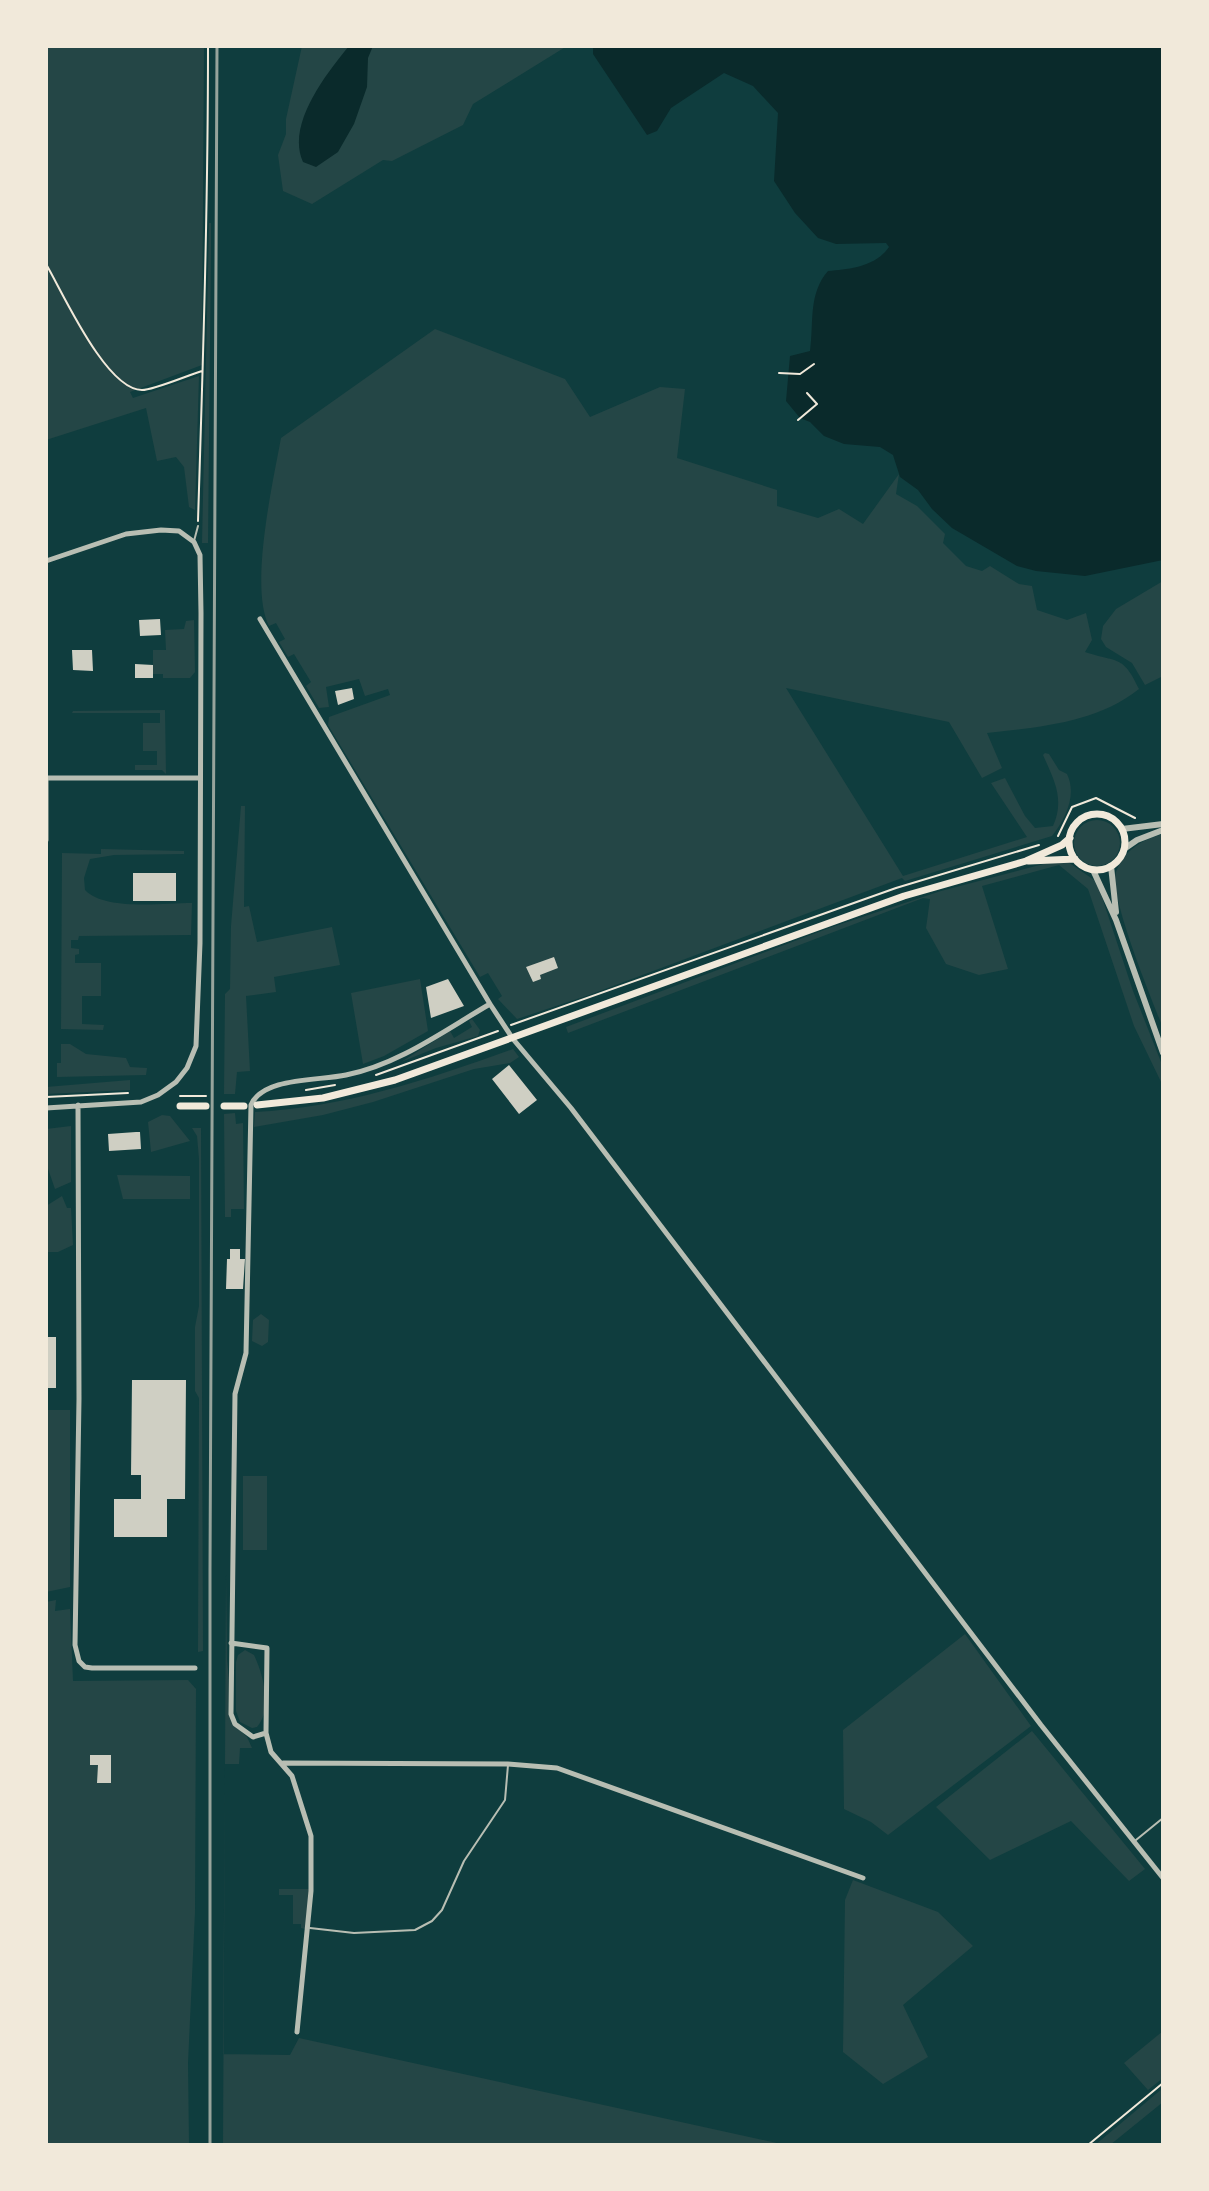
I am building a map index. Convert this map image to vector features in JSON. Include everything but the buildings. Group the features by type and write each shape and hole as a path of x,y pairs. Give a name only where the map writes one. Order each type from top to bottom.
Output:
{"main road":[{"path":"257,1105 323,1098 395,1080 904,896 1026,861 1062,845 1079,822 1092,815 1112,819 1122,829 1124,849 1111,866 1093,870 1075,859 1026,861"},
{"path":"1070,838 1075,859"},
{"path":"180,1106 206,1106"},
{"path":"224,1106 246,1109"}],"street":[{"path":"46,561 126,534 161,530 179,531 194,542 200,555 200,959 196,1046 187,1068 176,1082 158,1095 141,1102 46,1108"},
{"path":"260,619 513,1039 571,1108 1132,1842 1163,1878"},
{"path":"46,840 46,778 200,778"},
{"path":"1122,829 1163,827"},
{"path":"1124,849 1163,827"},
{"path":"1111,866 1116,920"},
{"path":"1093,870 1116,920 1163,1053"},
{"path":"266,1733 253,1737 235,1724 231,1714 235,1394 246,1353 248,1304 246,1109 261,1091 273,1085 361,1072 384,1064 490,1004"},
{"path":"78,1105 77,1658 85,1667 92,1668 195,1668"},
{"path":"231,1643 267,1648 266,1733 271,1752 292,1776 311,1836 313,1862 297,2032"},
{"path":"283,1763 508,1764 557,1768 863,1878"}],"lane":[{"path":"194,542 198,526"},
{"path":"308,1927 354,1933 415,1930 432,1921 442,1910 464,1861 505,1800 508,1764"},
{"path":"1132,1842 1163,1818"}],"path":[{"path":"198,526 203,293 208,222 208,46"},
{"path":"46,264 102,363 122,383 141,390 203,370"},
{"path":"779,373 800,374 814,364"},
{"path":"798,420 817,404 807,393"},
{"path":"1053,842 1059,836 1072,807 1096,798 1141,820"},
{"path":"485,1036 896,888 1040,845"},
{"path":"46,1097 128,1093"},
{"path":"180,1096 206,1096"},
{"path":"1088,2145 1163,2083"}],"shaded area":[{"path":"46,46 204,46 202,365 130,392 133,398 199,376 195,510 189,507 184,467 176,457 157,461 146,408 46,440"},
{"path":"302,46 567,46 473,104 463,125 392,161 383,160 312,204 283,191 278,155 286,134 286,119"},
{"path":"349,46 373,46 368,58 367,87 354,124 338,152 316,167 303,162 299,148 304,116 320,85"},
{"path":"593,46 1163,46 1163,560 1085,576 1017,566 952,528 918,490 900,477 893,455 880,447 844,444 824,436 810,422 800,418 786,401 790,356 810,351 817,289 828,271 869,263 889,247 886,243 836,244 818,238 795,213 774,181 778,113 753,86 724,73 671,108 657,131 647,135 593,54"},
{"path":"209,223 208,543 202,543"},
{"path":"435,329 565,379 590,417 660,387 685,389 677,458 777,490 777,506 818,518 839,509 863,524 899,474 896,494 917,506 945,534 943,543 966,566 982,571 990,566 1019,584 1032,586 1037,610 1067,620 1086,613 1092,640 1085,652 1123,665 1139,689 1105,709 1067,722 987,733 1002,768 982,778 949,722 786,688 903,876 1027,837 991,783 1005,778 1025,816 1035,828 1053,826 1058,798 1043,755 1045,753 1049,754 1059,770 1067,774 1071,790 1066,814 1052,836 905,881 902,878 517,1019 498,999 502,996 488,973 480,977 328,725 329,717 390,695 388,689 365,696 359,679 326,687 329,707 319,708 306,686 311,682 294,654 288,657 279,642 285,639 276,623 269,626 263,609 264,534 281,438"},
{"path":"1163,581 1163,676 1145,685 1132,663 1106,647 1101,639 1103,626 1116,609"},
{"path":"194,620 195,672 190,678 163,678 163,674 153,674 153,650 166,650 165,630 184,629 186,621"},
{"path":"165,710 166,774 162,770 135,770 135,765 157,765 157,751 143,751 143,723 160,723 160,713 72,713 73,711"},
{"path":"241,806 245,806 244,907 249,906 257,942 332,927 340,965 274,977 276,992 246,996 250,1071 237,1072 235,1094 224,1094 225,994 230,989 231,926"},
{"path":"1097,820 1113,827 1120,843 1113,859 1097,866 1081,859 1074,843 1081,827"},
{"path":"1163,834 1163,1028 1133,948 1115,884 1116,872 1129,851"},
{"path":"101,849 184,851 184,854 114,855 90,859 84,878 85,890 94,897 120,903 192,903 191,935 79,936 78,940 71,940 71,948 79,949 75,963 101,963 101,996 82,996 82,1024 104,1025 103,1030 61,1029 62,853 101,854"},
{"path":"1051,862 1068,862 1097,882 1133,991 1163,1067 1163,1086 1134,1026 1088,889 1059,865 982,886 1008,969 979,975 946,964 926,928 930,899 923,898 568,1033 566,1027 832,927 941,891"},
{"path":"420,979 428,1031 363,1064 351,993"},
{"path":"472,1019 480,1030 478,1036 401,1062 450,1031 454,1038 472,1027 469,1021"},
{"path":"61,1044 70,1044 86,1054 126,1058 130,1067 147,1068 146,1075 57,1077"},
{"path":"513,1049 519,1057 510,1063 474,1069 323,1115 254,1127 255,1112 320,1105 386,1090"},
{"path":"130,1080 130,1090 46,1094 46,1087"},
{"path":"235,1113 236,1124 243,1123 244,1209 231,1209 231,1217 225,1217 224,1114"},
{"path":"162,1115 170,1116 190,1141 151,1152 148,1122"},
{"path":"71,1126 71,1182 55,1189 46,1163 46,1129"},
{"path":"192,1128 201,1128 203,1651 198,1652 199,1398 195,1391 195,1327 199,1306 199,1159 197,1136"},
{"path":"117,1175 190,1176 190,1199 123,1199"},
{"path":"62,1196 67,1208 71,1208 73,1245 58,1252 46,1252 46,1206"},
{"path":"261,1314 269,1320 268,1342 262,1346 252,1341 253,1320"},
{"path":"46,1410 70,1410 70,1587 46,1592"},
{"path":"243,1476 267,1476 267,1550 243,1550"},
{"path":"226,1575 227,1660 234,1724 247,1737 252,1748 240,1748 239,1764 225,1764"},
{"path":"56,1600 55,1611 70,1609 73,1681 188,1680 196,1689 195,1912 188,2063 189,2145 46,2145 46,1602"},
{"path":"965,1634 1031,1726 888,1835 871,1822 844,1809 843,1730"},
{"path":"245,1650 254,1655 265,1691 262,1720 252,1728 240,1722 236,1711 236,1662 238,1655"},
{"path":"1032,1731 1145,1869 1129,1881 1071,1821 990,1860 936,1807"},
{"path":"853,1880 938,1912 973,1946 903,2005 928,2057 883,2084 843,2052 845,1900"},
{"path":"279,1889 310,1889 305,1929 301,1928 301,1924 293,1924 293,1895 279,1895"},
{"path":"1163,2031 1163,2078 1148,2090 1124,2063"},
{"path":"299,2038 786,2145 223,2145 223,2054 290,2055"},
{"path":"1163,2088 1163,2102 1110,2145 1095,2145"}],"railway":[{"path":"210,2145 217,46"}]}
